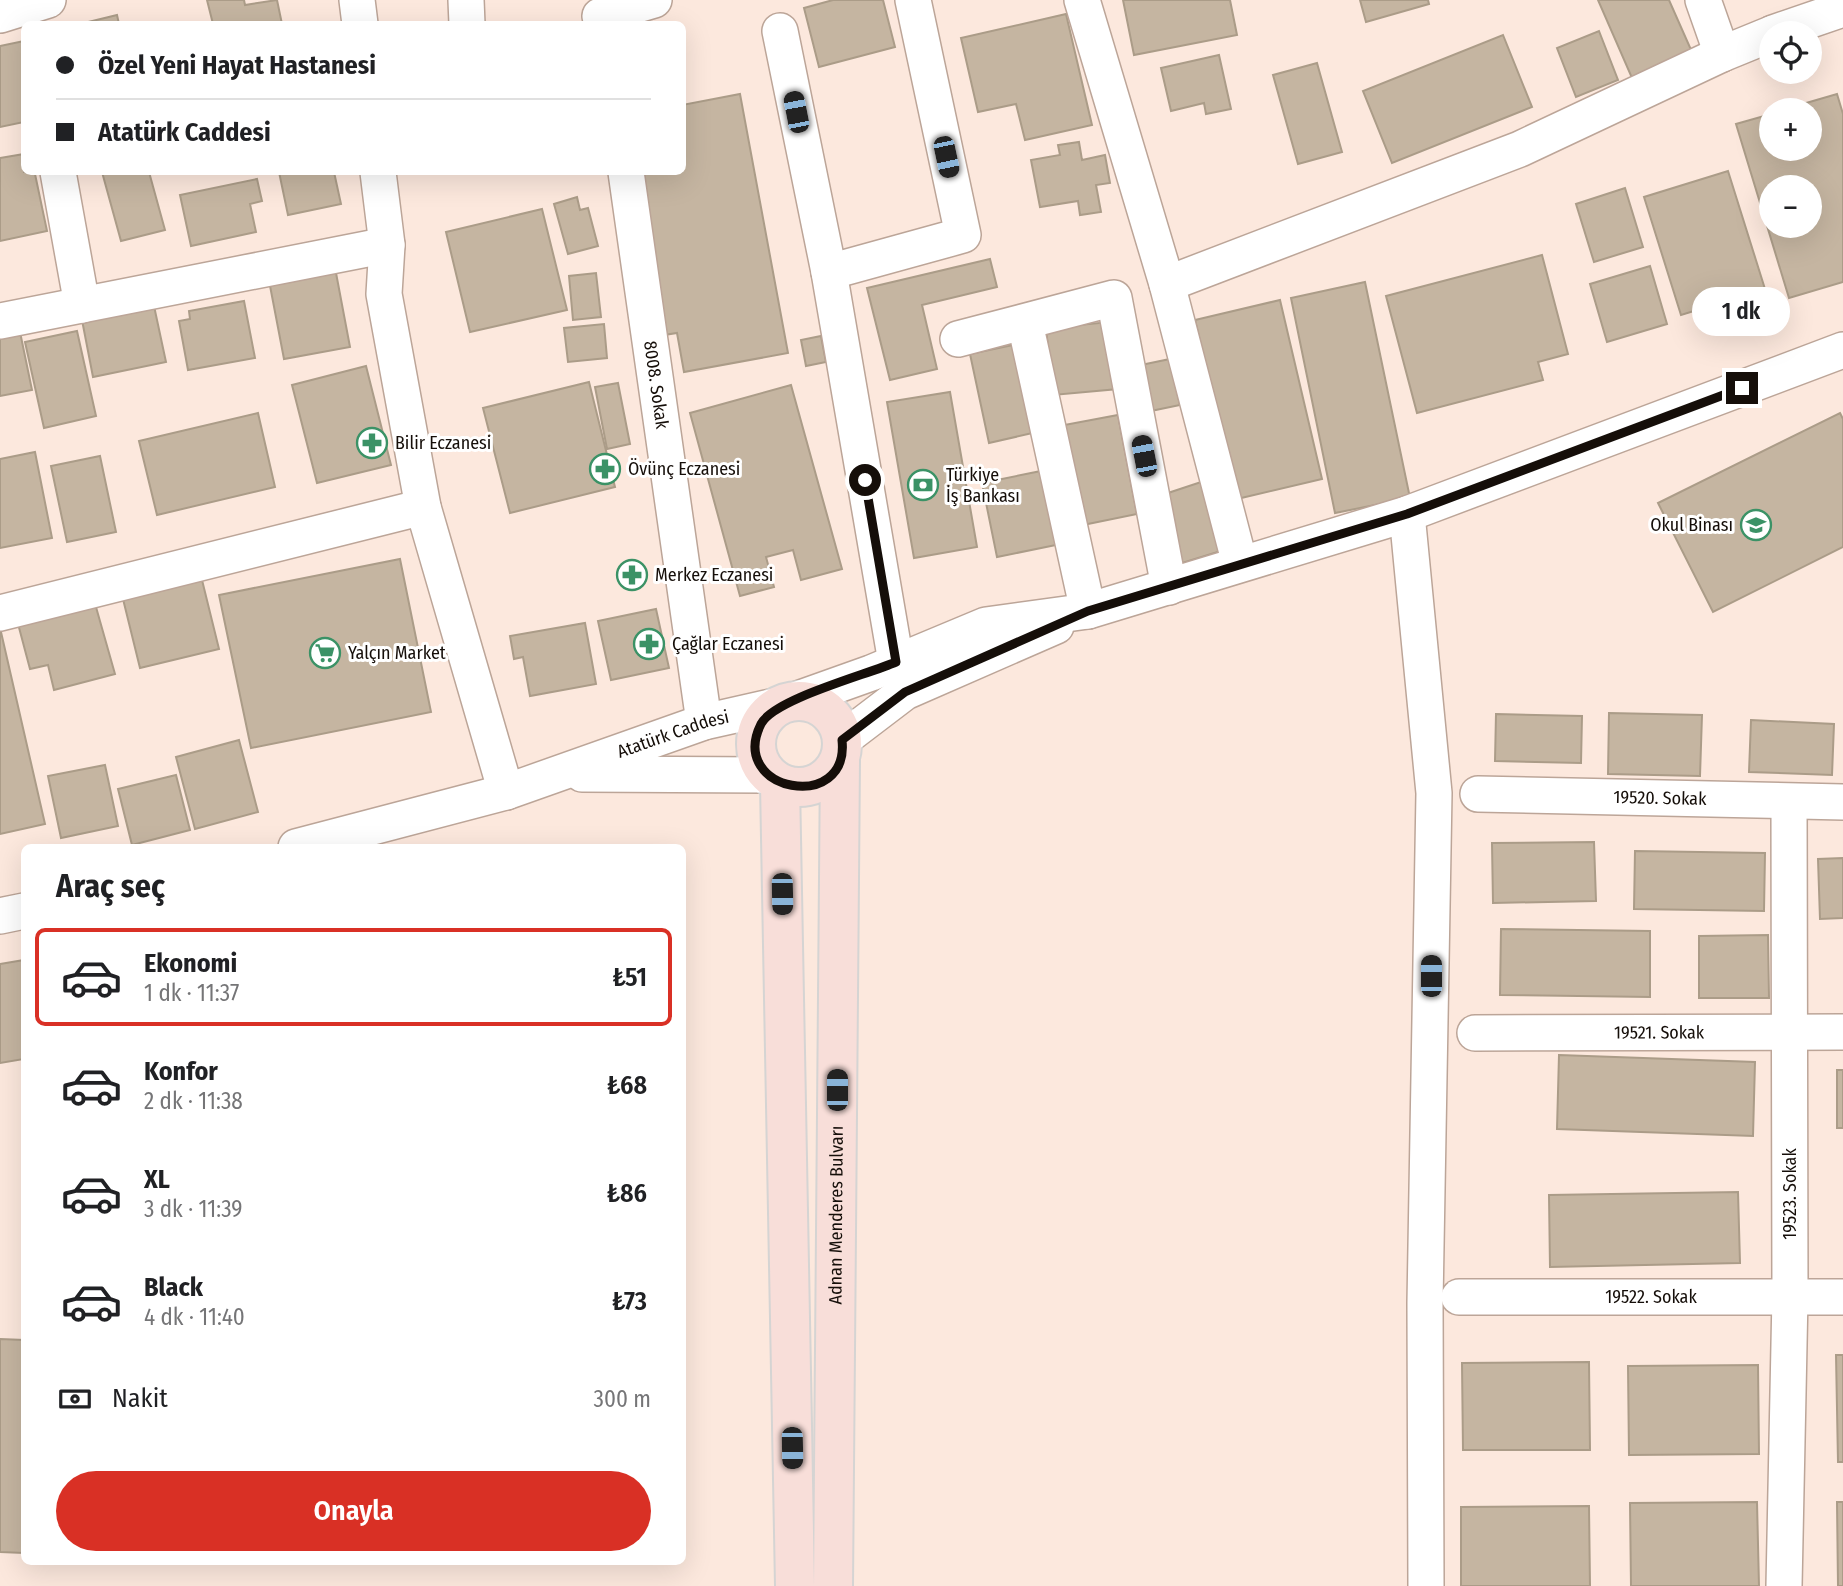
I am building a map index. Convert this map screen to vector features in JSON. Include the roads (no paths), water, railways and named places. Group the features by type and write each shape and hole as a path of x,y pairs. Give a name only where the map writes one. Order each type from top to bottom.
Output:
{"main road":[{"path":"797,701 825,709 835,719 841,750 833,772 815,784 794,788 775,779 760,763 756,750 757,736 762,722 783,704 797,701"},
{"name":"Adnan Menderes Bulvarı","path":"833,1586 841,750"},
{"path":"775,779 795,1586"}],"street":[{"path":"357,0 360,21"},
{"path":"466,0 467,21"},
{"path":"601,21 600,16 654,0"},
{"path":"829,272 962,235 913,0"},
{"path":"1082,0 1167,284 1240,564"},
{"path":"1703,0 1722,54"},
{"path":"1809,21 1843,9"},
{"path":"780,31 829,272 896,662"},
{"path":"1167,284 1520,149 1759,39"},
{"path":"59,175 82,305"},
{"path":"378,175 387,245 384,294 423,507 506,792"},
{"name":"8008. Sokak","path":"626,175 704,722"},
{"path":"0,321 387,245"},
{"path":"958,339 1114,298 1169,587"},
{"path":"841,750 905,692 1088,611 1025,323"},
{"name":"Atatürk Caddesi","path":"307,844 506,792 704,722 783,704 986,625 1088,611 1407,514 1843,350"},
{"path":"0,613 423,507"},
{"path":"1407,514 1434,793 1425,1303 1426,1586"},
{"path":"554,774 775,779"},
{"name":"19520. Sokak","path":"1478,794 1843,802"},
{"name":"19523. Sokak","path":"1784,1586 1790,1296 1789,802"},
{"path":"0,916 21,912"},
{"name":"19521. Sokak","path":"1475,1033 1788,1030 1843,1032"},
{"name":"19522. Sokak","path":"1459,1297 1843,1297"}],"place":[{"name":"Bilir Eczanesi","path":"372,443"},
{"name":"Övünç Eczanesi","path":"605,469"},
{"name":"Türkiye İş Bankası","path":"923,485"},
{"name":"Okul Binası","path":"1756,525"},
{"name":"Merkez Eczanesi","path":"632,575"},
{"name":"Çağlar Eczanesi","path":"649,644"},
{"name":"Yalçın Market","path":"325,653"}]}
